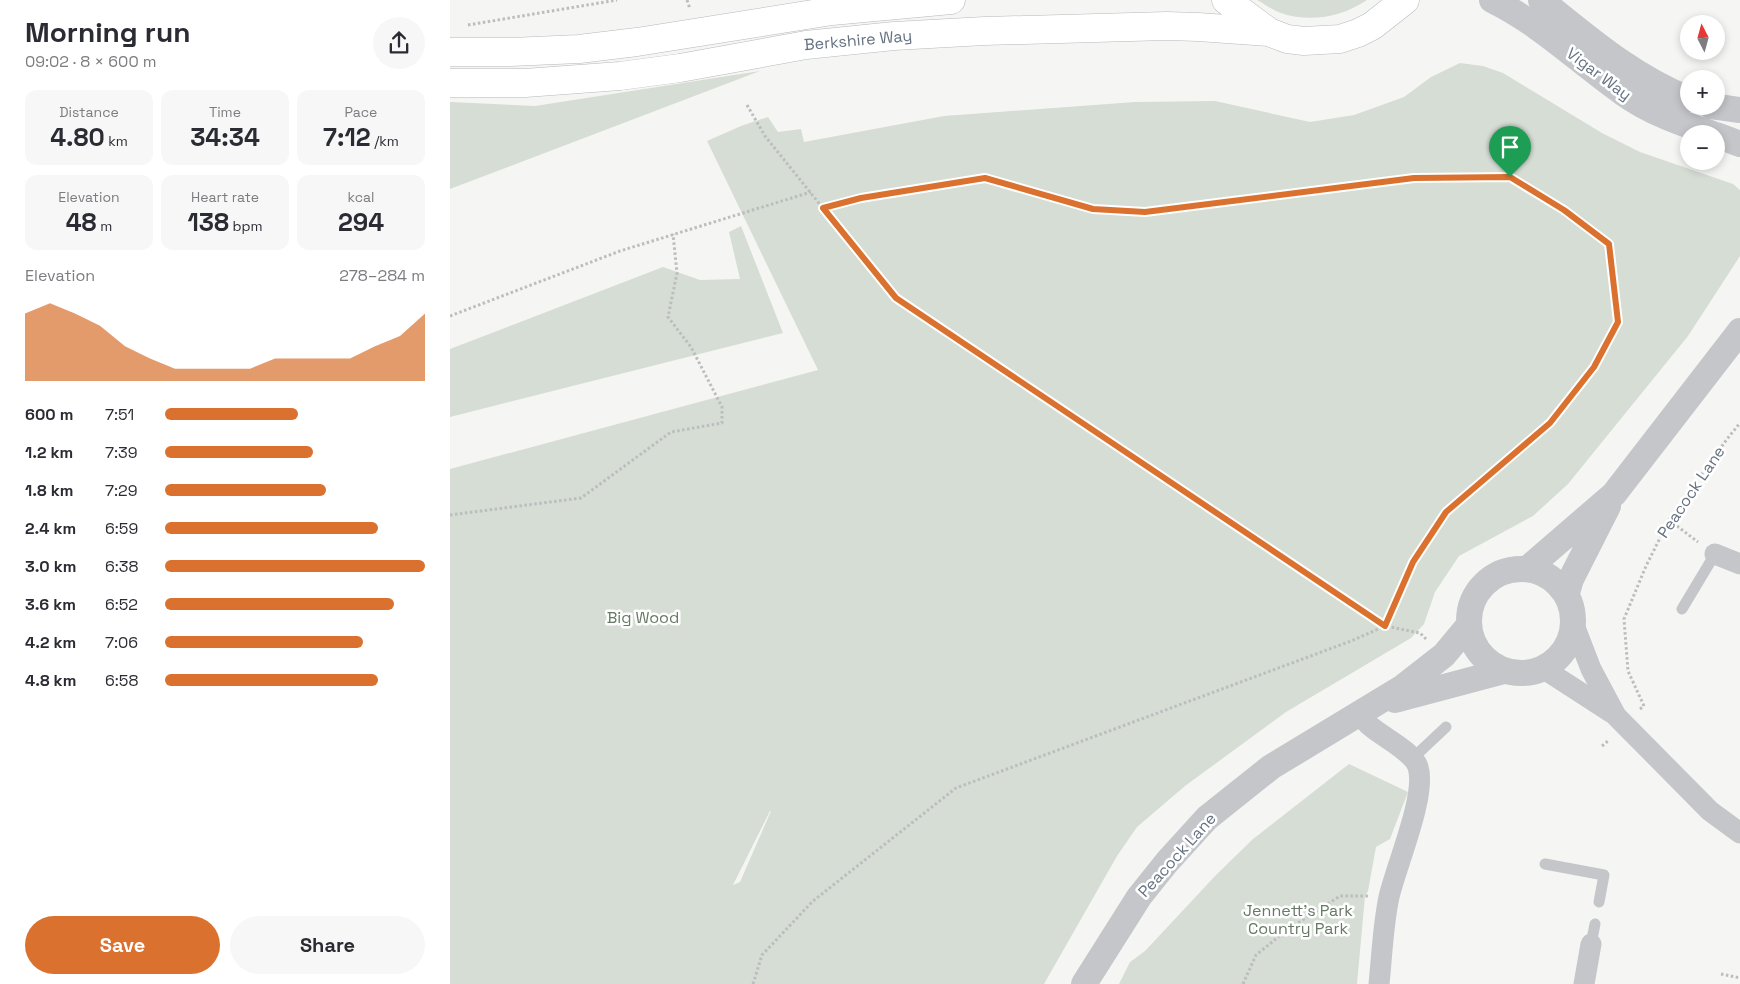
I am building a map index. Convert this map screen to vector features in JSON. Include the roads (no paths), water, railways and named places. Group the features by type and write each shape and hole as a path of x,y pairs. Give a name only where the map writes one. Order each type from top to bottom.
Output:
{"highway":[{"path":"832,12 869,0"},
{"name":"Berkshire Way","path":"450,52 511,52 589,48 832,12 951,0"},
{"path":"1226,0 1269,32 1287,39 1304,41 1340,39 1372,26 1407,1"},
{"name":"Berkshire Way","path":"450,82 525,84 620,76 680,68 806,45 894,36 1167,26 1269,32"}],"street":[{"name":"Vigar Way","path":"1492,0 1531,23 1623,94 1667,118 1688,125"},
{"name":"Vigar Way","path":"1541,0 1644,78 1680,95"},
{"path":"1725,108 1740,110"},
{"name":"Vigar Way","path":"1725,138 1740,144"},
{"path":"1567,594 1571,579 1614,494 1740,331"},
{"path":"1528,569 1614,494"},
{"path":"1715,554 1740,564"},
{"path":"1512,569 1528,569 1543,573 1556,582 1567,594 1573,609 1574,625 1571,639 1565,651 1556,661 1544,669 1531,673 1517,674 1504,671 1490,664 1479,653 1472,640 1469,625 1470,609 1475,595 1485,583 1497,574 1512,569"},
{"name":"Peacock Lane","path":"1084,984 1139,897 1206,818 1270,768 1403,687 1444,655 1469,625"},
{"path":"1574,625 1591,670 1616,716"},
{"path":"1544,669 1616,716 1710,811 1740,833"},
{"name":"Peacock Lane","path":"1367,709 1504,671"},
{"path":"1367,709 1368,724 1413,758 1418,767 1419,786 1416,805 1389,897 1379,984"},
{"path":"1584,984 1593,934"}],"lane":[{"path":"1682,608 1715,554"},
{"path":"1413,758 1446,727"},
{"path":"1545,864 1604,875 1599,902"}],"park label":[{"name":"Big Wood","path":"643,617"},
{"name":"Jennett's Park Country Park","path":"1298,919"}]}
